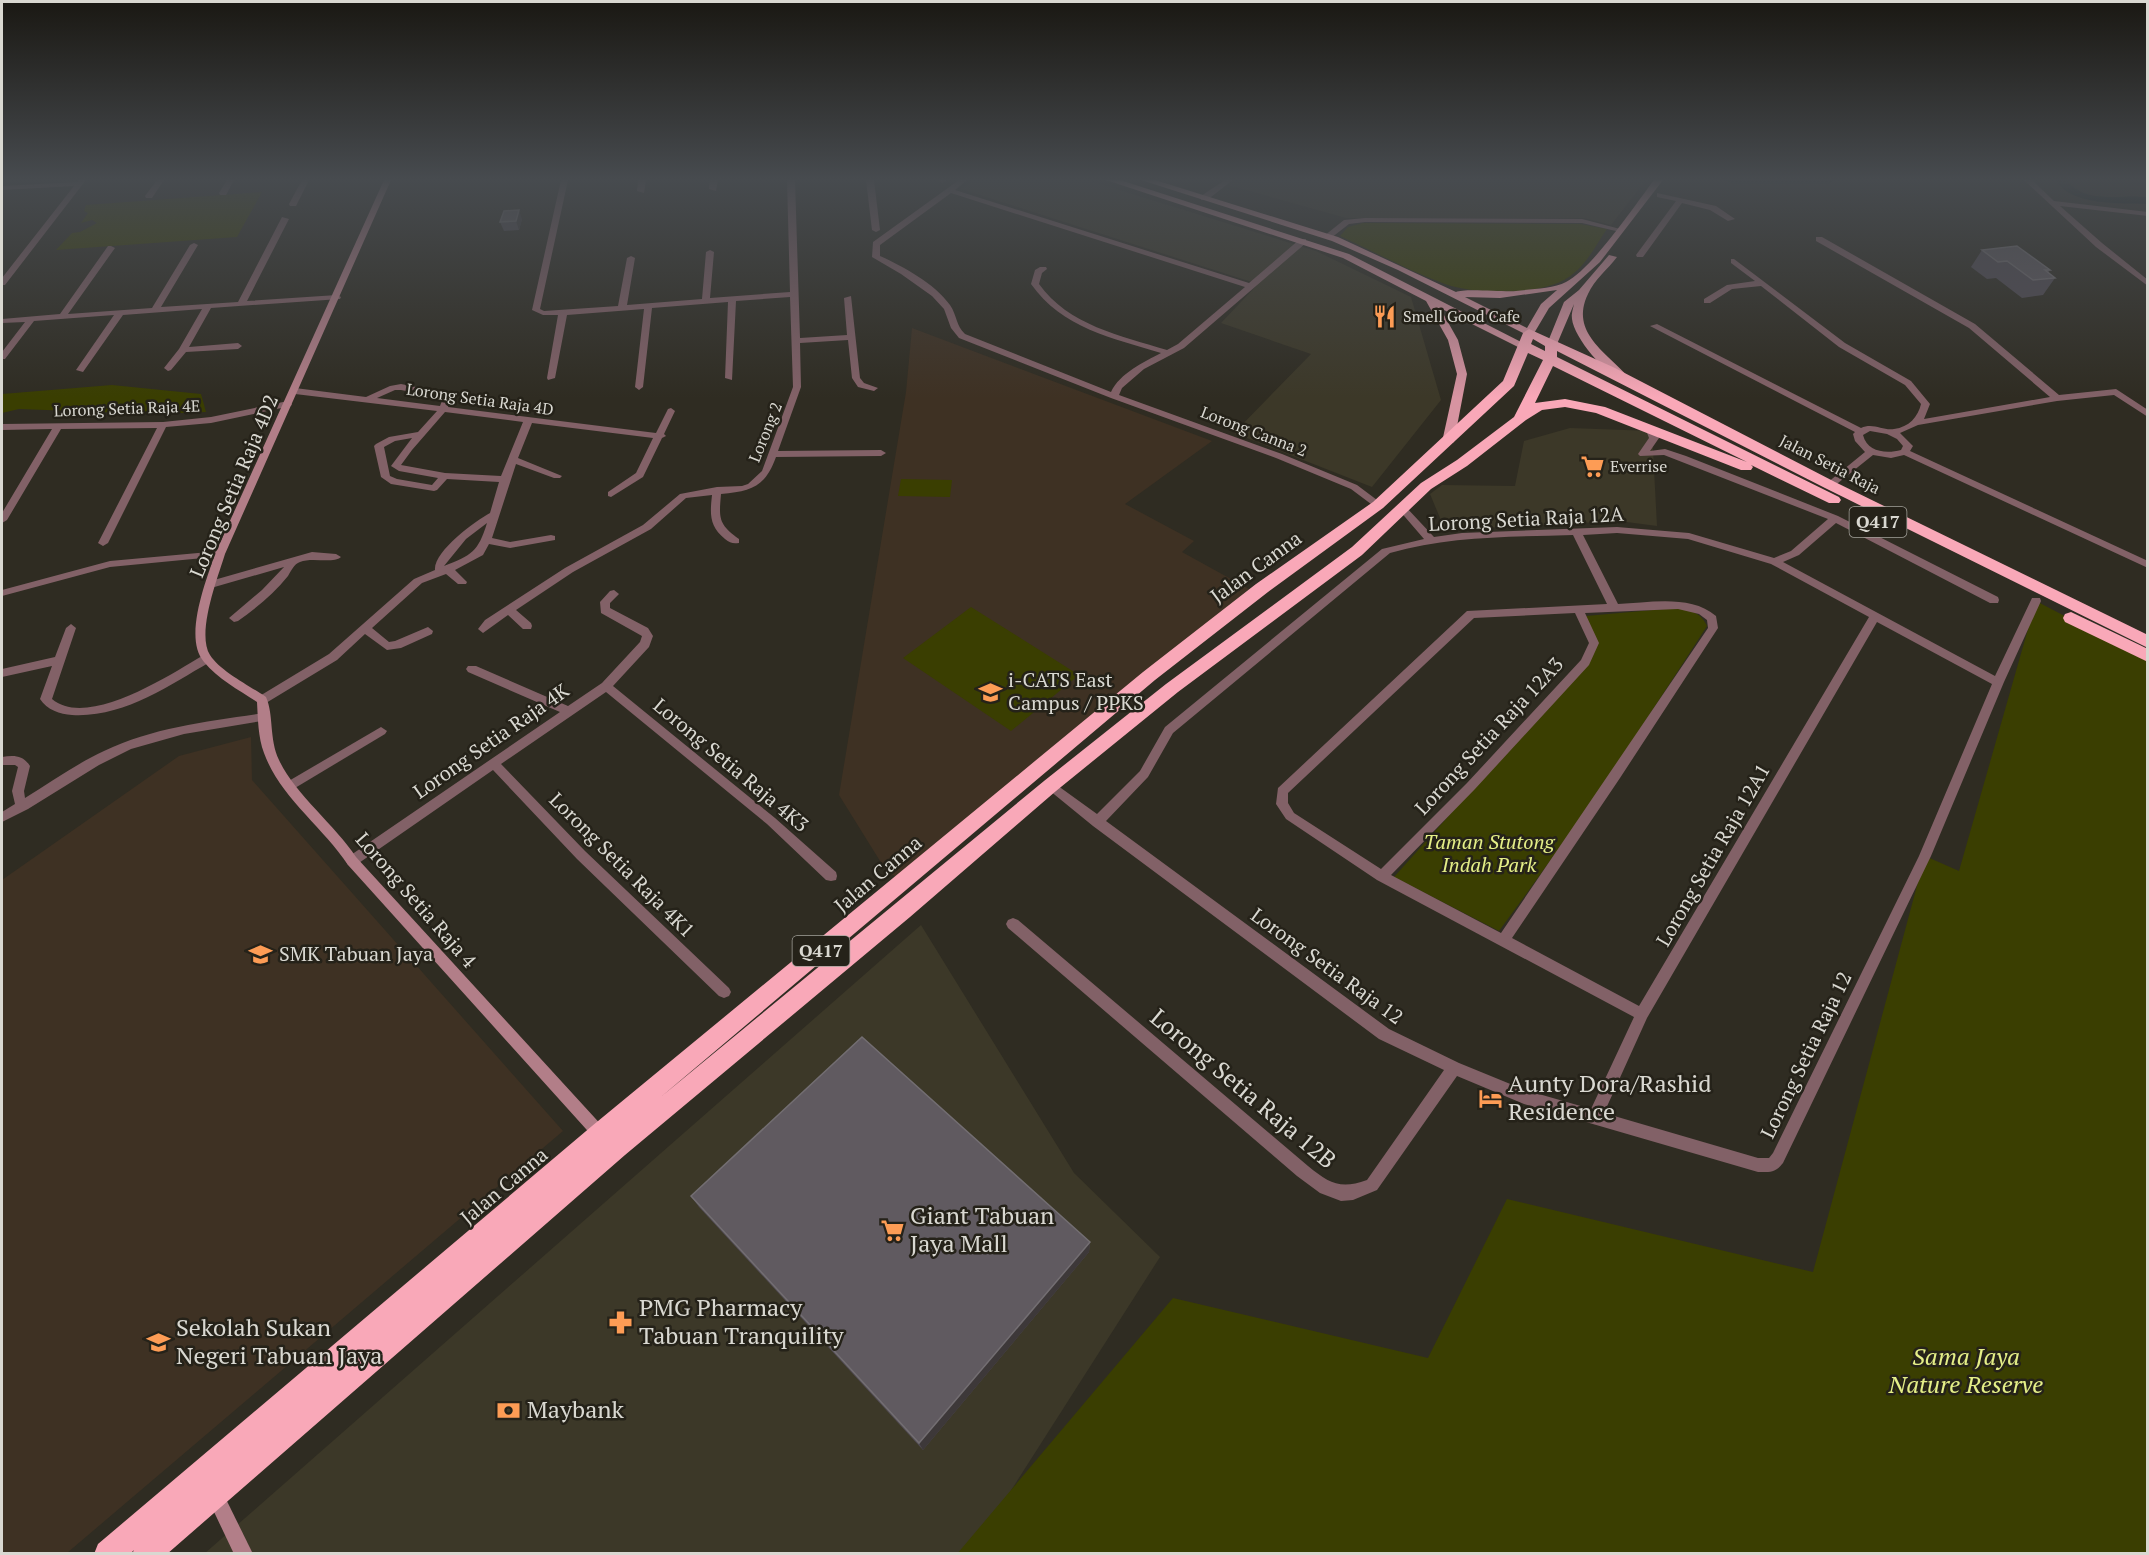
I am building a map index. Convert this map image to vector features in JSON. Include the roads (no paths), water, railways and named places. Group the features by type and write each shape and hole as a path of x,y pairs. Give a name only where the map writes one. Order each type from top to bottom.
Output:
{"highway":[{"name":"Q417","path":"146,1554 617,1147 1050,786 1172,688 1357,551 1426,486 1462,463 1520,418 1551,352 1526,340"},
{"name":"Jalan Canna","path":"108,1554 600,1134 1149,676 1262,588 1378,505 1509,383 1526,340"},
{"name":"Jalan Setia Raja","path":"1551,352 1625,379 2036,601 2148,656"},
{"name":"Jalan Setia Raja","path":"1551,352 1826,489 2148,642"},
{"path":"1520,418 1538,406 1565,403 1600,410 1724,459 1826,489"}],"main road":[{"path":"1336,253 1430,300 1526,340"},
{"path":"1366,253 1445,291 1526,340"},
{"name":"Jalan Canna","path":"1526,340 1545,306 1603,253"},
{"path":"1551,352 1568,304 1583,292 1614,253"},
{"path":"1445,291 1486,297 1525,294 1570,285"},
{"path":"1583,292 1576,318 1601,358 1625,379"},
{"path":"1430,300 1453,340 1462,374 1448,441"}],"street":[{"path":"2,283 26,253"},
{"path":"62,317 108,253"},
{"path":"155,310 189,253"},
{"path":"241,303 267,253"},
{"path":"295,392 356,253"},
{"path":"547,253 534,308 543,313 794,294"},
{"path":"706,301 710,253"},
{"name":"Lorong 2","path":"483,629 569,570 647,527 683,496 717,490 744,489 751,486 766,472 797,387 793,253"},
{"path":"876,253 876,257 897,266 947,306 955,330 962,336 1104,392 1116,392 1141,367 1169,353 1218,317 1289,253"},
{"path":"1145,253 1250,286"},
{"path":"1843,253 1972,326 2057,398"},
{"path":"2109,253 2148,284"},
{"path":"622,308 631,258"},
{"path":"1734,261 1842,345 1908,383 1926,404 1923,414 1916,423"},
{"path":"1043,269 1038,272 1035,284 1046,301 1057,310 1116,336 1169,353"},
{"path":"1707,301 1730,288 1762,283"},
{"path":"2,321 337,297"},
{"path":"848,298 856,378 861,385 874,388"},
{"path":"729,378 732,299"},
{"path":"168,368 183,350 208,306"},
{"path":"639,387 648,306"},
{"path":"551,378 563,312"},
{"path":"80,370 120,313"},
{"path":"2,357 31,319"},
{"path":"1654,326 1860,431"},
{"path":"796,341 852,337"},
{"path":"183,350 238,346"},
{"path":"369,399 393,388 401,387 448,396 444,409 417,435 396,466 406,470 445,476 505,479"},
{"name":"Lorong Setia Raja 4D","path":"295,392 369,399 528,421 661,436"},
{"name":"Lorong Setia Raja 4D2","path":"206,658 200,642 211,584 220,554 295,392"},
{"name":"Lorong Canna 2","path":"1116,392 1326,475 1363,492 1378,505"},
{"path":"1894,433 1916,423 2057,398 2116,392 2148,414"},
{"name":"Lorong Setia Raja 4E","path":"2,427 163,425 211,420 288,404"},
{"path":"611,494 638,477 661,436 671,411"},
{"path":"71,628 46,699 49,704 62,709 86,713 99,711 141,694 206,658 262,700 333,657 418,581 479,553 487,539 505,479 528,421"},
{"path":"103,543 163,425"},
{"path":"2,520 58,426"},
{"path":"1905,453 1908,447 1904,439 1894,433 1868,428 1860,431 1857,438 1872,451 1891,455 1905,453 2148,566"},
{"path":"1650,430 1654,438 1643,454 1665,453 1683,458 1834,518 1994,600"},
{"path":"417,435 396,437 384,441 379,446 386,477 394,482 434,488 445,476"},
{"path":"1826,489 1872,451"},
{"path":"774,454 881,453"},
{"path":"514,460 557,476"},
{"path":"717,490 714,513 719,530 735,541"},
{"path":"1402,508 1431,540"},
{"path":"462,582 439,566 461,537 481,521 494,515"},
{"path":"1775,562 1795,553 1834,518"},
{"name":"Lorong Setia Raja 12A","path":"1097,822 1144,774 1169,730 1386,551 1431,540 1462,536 1617,530 1689,536 1775,562 1998,682"},
{"path":"1576,532 1614,607"},
{"path":"487,539 500,545 514,545 550,538"},
{"path":"2,593 110,564 220,554"},
{"path":"211,584 312,555 336,557"},
{"path":"234,618 255,603 285,573 292,562"},
{"name":"Lorong Setia Raja 4K","path":"352,861 606,686 645,644 648,636 644,631 605,609 605,602 614,594"},
{"name":"Lorong Setia Raja 12","path":"1050,786 1384,1034 1454,1068 1524,1097 1758,1165 1772,1165 1778,1158 1925,856 1998,682 2036,601"},
{"path":"1504,939 1713,628 1714,624 1703,611 1686,606 1471,614 1282,791 1282,804 1290,816 1383,876 1642,1014"},
{"path":"509,610 527,626"},
{"name":"Lorong Setia Raja 12A3","path":"1383,876 1471,786 1585,662 1594,643 1579,611"},
{"name":"Lorong Setia Raja 12A1","path":"1594,1118 1642,1014 1875,616"},
{"path":"365,628 387,646 397,645 428,631"},
{"path":"2,673 60,660"},
{"path":"472,669 568,711"},
{"name":"Lorong Setia Raja 4K3","path":"606,686 771,821 831,876"},
{"name":"Lorong Setia Raja 4","path":"262,700 269,751 291,785 344,846 352,861 600,1134"},
{"path":"2,817 24,806 80,769 145,739 181,730 264,717"},
{"path":"291,785 381,731"},
{"path":"2,761 17,760 24,766 18,792 20,802 24,806"},
{"name":"Lorong Setia Raja 4K1","path":"494,764 581,855 724,992"},
{"name":"Lorong Setia Raja 12B","path":"1013,924 1282,1154 1322,1185 1339,1193 1356,1192 1372,1185 1454,1068"},
{"path":"215,1495 240,1552"}],"place":[{"name":"Smell Good Cafe","path":"1385,316"},
{"name":"Everrise","path":"1592,466"},
{"name":"i-CATS East Campus / PPKS","path":"990,692"},
{"name":"SMK Tabuan Jaya","path":"261,954"},
{"name":"Aunty Dora/Rashid Residence","path":"1490,1098"},
{"name":"Giant Tabuan Jaya Mall","path":"892,1230"},
{"name":"PMG Pharmacy Tabuan Tranquility","path":"621,1322"},
{"name":"Sekolah Sukan Negeri Tabuan Jaya","path":"158,1342"},
{"name":"Maybank","path":"509,1410"}],"park label":[{"name":"Taman Stutong Indah Park","path":"1489,854"},
{"name":"Sama Jaya Nature Reserve","path":"1966,1371"}]}
